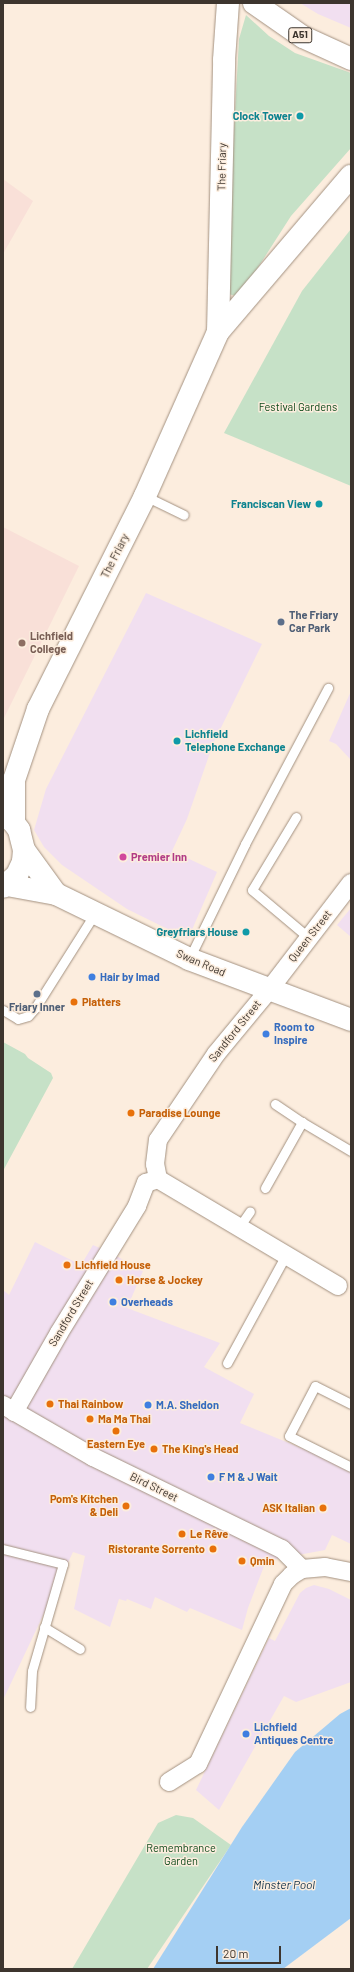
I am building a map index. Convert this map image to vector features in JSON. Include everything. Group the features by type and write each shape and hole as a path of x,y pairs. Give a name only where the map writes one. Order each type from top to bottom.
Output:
{"main road":[{"name":"The Friary","path":"218,332 224,60 228,3"},
{"name":"A51","path":"254,3 260,9 303,37 351,59"},
{"name":"The Friary","path":"8,818 9,786 38,709 145,496 218,332 351,176"},
{"path":"5,886 17,875 23,862 24,850 19,830 8,818"},
{"name":"Swan Road","path":"24,850 56,894"},
{"name":"Swan Road","path":"5,886 56,894 189,959 351,1020"}],"street":[{"name":"Queen Street","path":"269,990 351,883"},
{"name":"Sandford Street","path":"9,1408 59,1333 137,1206 146,1183 158,1179 155,1164 158,1140 216,1054 269,990"},
{"path":"158,1179 338,1286"},
{"name":"Bird Street","path":"9,1408 93,1458 282,1549 302,1570"},
{"path":"169,1782 198,1764 283,1584 292,1575 302,1570 325,1567 351,1572"}],"lane":[{"path":"145,496 184,515"},
{"path":"189,959 246,844 328,688"},
{"path":"296,817 252,890 309,938"},
{"path":"3,1010 18,1019 28,1016 35,1008 95,913"},
{"path":"275,1104 351,1152"},
{"path":"265,1188 302,1122"},
{"path":"239,1227 250,1211"},
{"path":"227,1363 286,1255"},
{"path":"351,1404 314,1386 289,1436 351,1467"},
{"path":"3,1550 62,1564 32,1671 30,1707"},
{"path":"44,1627 80,1649"}],"shaded area":[{"path":"300,3 351,3 351,28 318,14"},
{"path":"3,179 33,201 3,254"},
{"name":"Lichfield College","path":"3,527 79,566 3,720"},
{"path":"146,593 262,644 213,744 187,819 172,851 217,872 188,939 127,909 62,865 44,847 34,830 46,789"},
{"path":"351,691 351,760 336,744 329,741"},
{"path":"351,908 351,937 337,925"},
{"path":"35,1242 81,1265 93,1245 113,1254 143,1271 127,1308 220,1343 204,1367 254,1394 240,1423 323,1457 351,1472 351,1544 332,1535 325,1550 266,1561 248,1608 242,1630 190,1608 187,1612 155,1597 151,1609 127,1599 126,1601 119,1599 110,1627 74,1609 85,1556 73,1552 3,1700 3,1290 9,1295"},
{"path":"314,1585 329,1589 351,1600 351,1682 296,1702 284,1696 219,1810 196,1790 269,1638 275,1641 300,1593 306,1588"}],"green space":[{"path":"246,15 269,36 295,53 351,73 351,148 291,216 239,297 225,293 239,39"},
{"name":"Festival Gardens","path":"351,229 351,486 224,433 302,291"},
{"path":"3,1042 25,1054 28,1058 51,1073 53,1078 3,1171"},
{"name":"Remembrance Garden","path":"176,1815 193,1818 231,1845 147,1969 72,1969 158,1823"}],"water":[{"name":"Minster Pool","path":"351,1708 351,1918 283,1969 153,1969 242,1827 295,1752 340,1714"}],"place":[{"name":"Clock Tower","path":"300,116"},
{"name":"Franciscan View","path":"319,504"},
{"name":"The Friary Car Park","path":"281,622"},
{"name":"Lichfield College","path":"22,643"},
{"name":"Lichfield Telephone Exchange","path":"177,741"},
{"name":"Premier Inn","path":"123,857"},
{"name":"Greyfriars House","path":"246,932"},
{"name":"Hair by Imad","path":"92,977"},
{"name":"Friary Inner","path":"37,994"},
{"name":"Platters","path":"74,1002"},
{"name":"Room to Inspire","path":"266,1034"},
{"name":"Paradise Lounge","path":"131,1113"},
{"name":"Lichfield House","path":"67,1265"},
{"name":"Horse & Jockey","path":"119,1280"},
{"name":"Overheads","path":"113,1302"},
{"name":"Thai Rainbow","path":"50,1404"},
{"name":"M.A. Sheldon","path":"148,1405"},
{"name":"Ma Ma Thai","path":"90,1419"},
{"name":"Eastern Eye","path":"116,1431"},
{"name":"The King's Head","path":"154,1449"},
{"name":"F M & J Wait","path":"211,1477"},
{"name":"Pom's Kitchen & Deli","path":"126,1506"},
{"name":"ASK Italian","path":"323,1508"},
{"name":"Le Rêve","path":"182,1534"},
{"name":"Ristorante Sorrento","path":"213,1549"},
{"name":"Qmin","path":"242,1561"},
{"name":"Lichfield Antiques Centre","path":"246,1734"}]}
